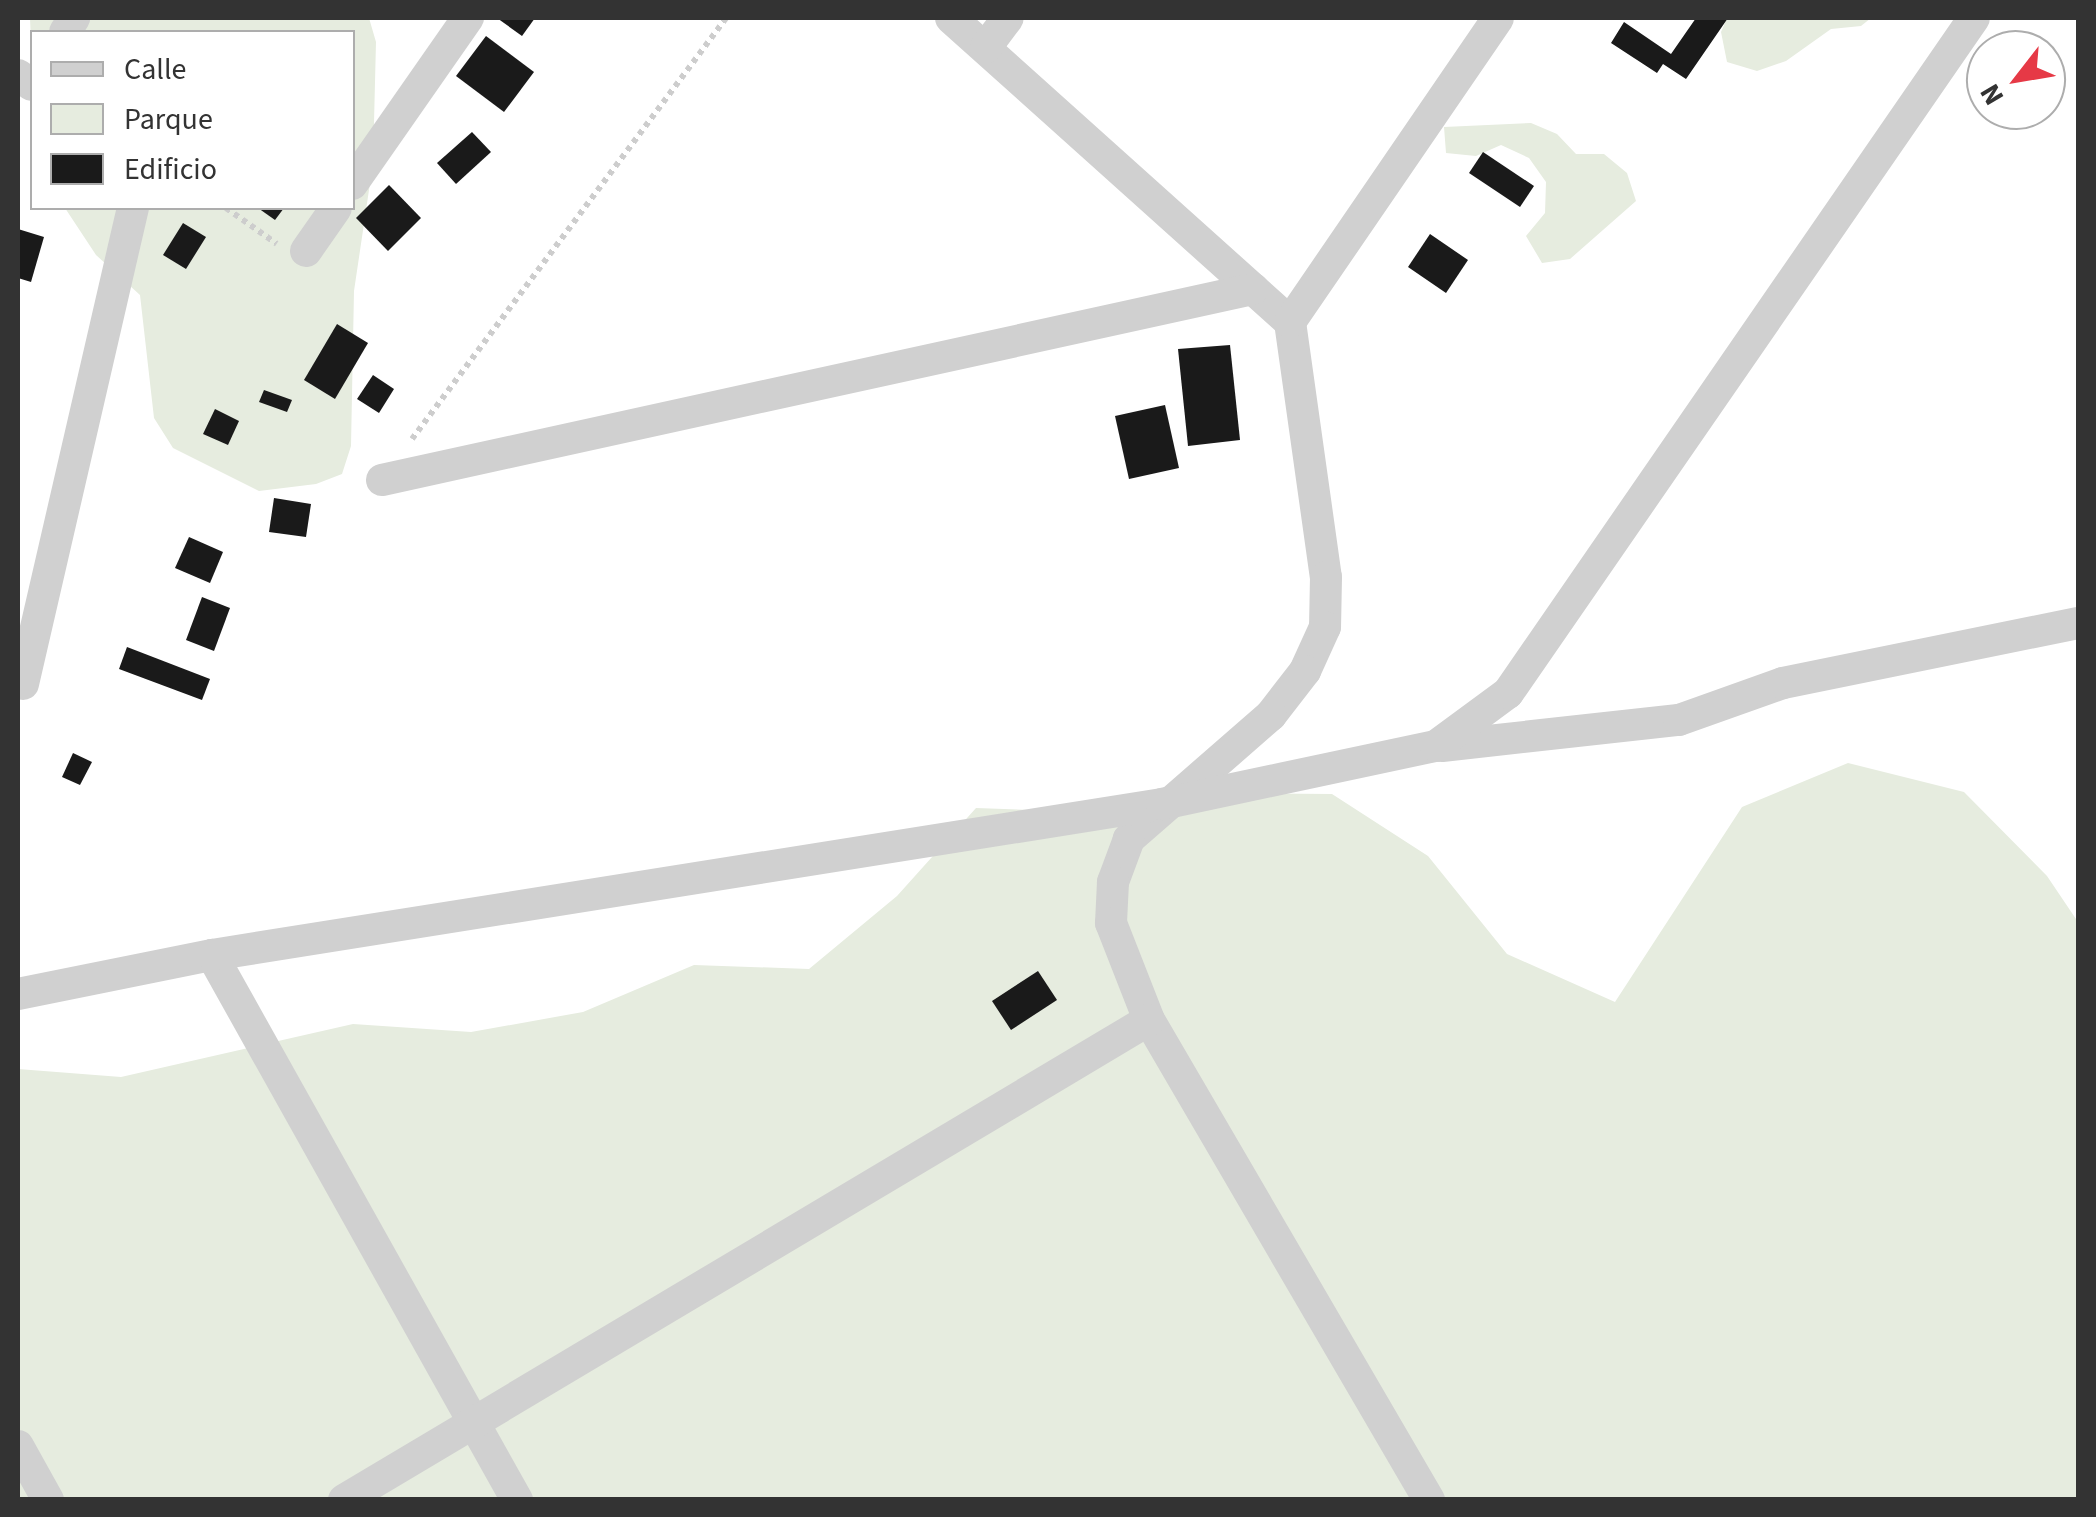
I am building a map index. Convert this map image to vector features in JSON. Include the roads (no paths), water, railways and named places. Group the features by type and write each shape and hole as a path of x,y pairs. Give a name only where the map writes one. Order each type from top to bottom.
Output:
{"street":[{"path":"355,180 468,18"},
{"path":"951,18 1290,322 1326,577 1325,627 1305,671 1270,715 1228,757 1162,804 1129,839 1112,896 1111,923 1149,1020 1429,1500"},
{"path":"986,47 1008,18"},
{"path":"1290,322 1498,18"},
{"path":"1436,746 1508,692 1974,18"},
{"path":"24,684 133,210"},
{"path":"306,251 335,210"},
{"path":"382,480 1253,290"},
{"path":"18,994 212,955 1162,804 1436,746 1679,720 1784,683 2078,623"},
{"path":"212,955 517,1500"},
{"path":"344,1500 1149,1020"},
{"path":"18,1446 48,1500"}]}
